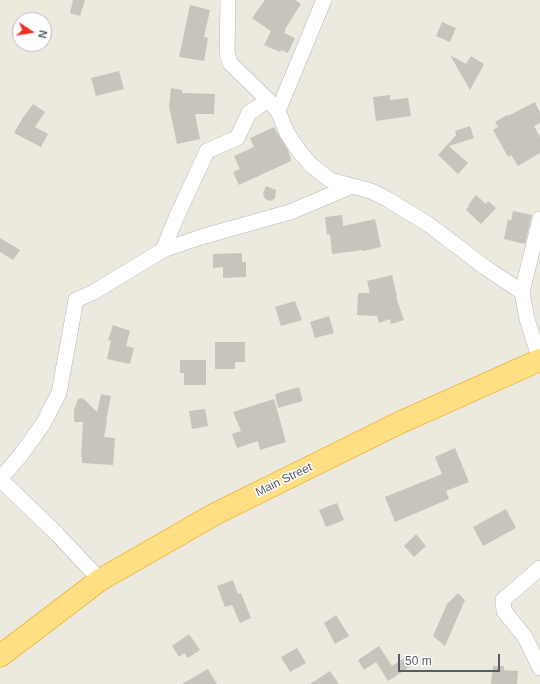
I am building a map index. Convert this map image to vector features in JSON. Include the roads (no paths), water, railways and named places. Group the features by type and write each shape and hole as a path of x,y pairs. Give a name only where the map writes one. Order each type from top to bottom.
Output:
{"highway":[{"name":"Main Street","path":"0,656 42,626 100,580 229,507 399,423 540,360"},
{"name":"Main Street","path":"0,647 42,626"}],"street":[{"path":"228,0 227,53 230,63 273,106 287,133 311,165 330,180 371,191 388,199 428,224 486,268 522,292"},
{"path":"163,250 207,151 237,138 249,113 273,106 324,0"},
{"path":"100,580 57,534 0,479 20,456 43,424 58,393 76,300 94,292 163,250 201,237 290,212 352,186"},
{"path":"540,219 522,292 526,320 540,360"},
{"path":"540,568 503,600 503,607 504,611 524,637 540,668"}]}
